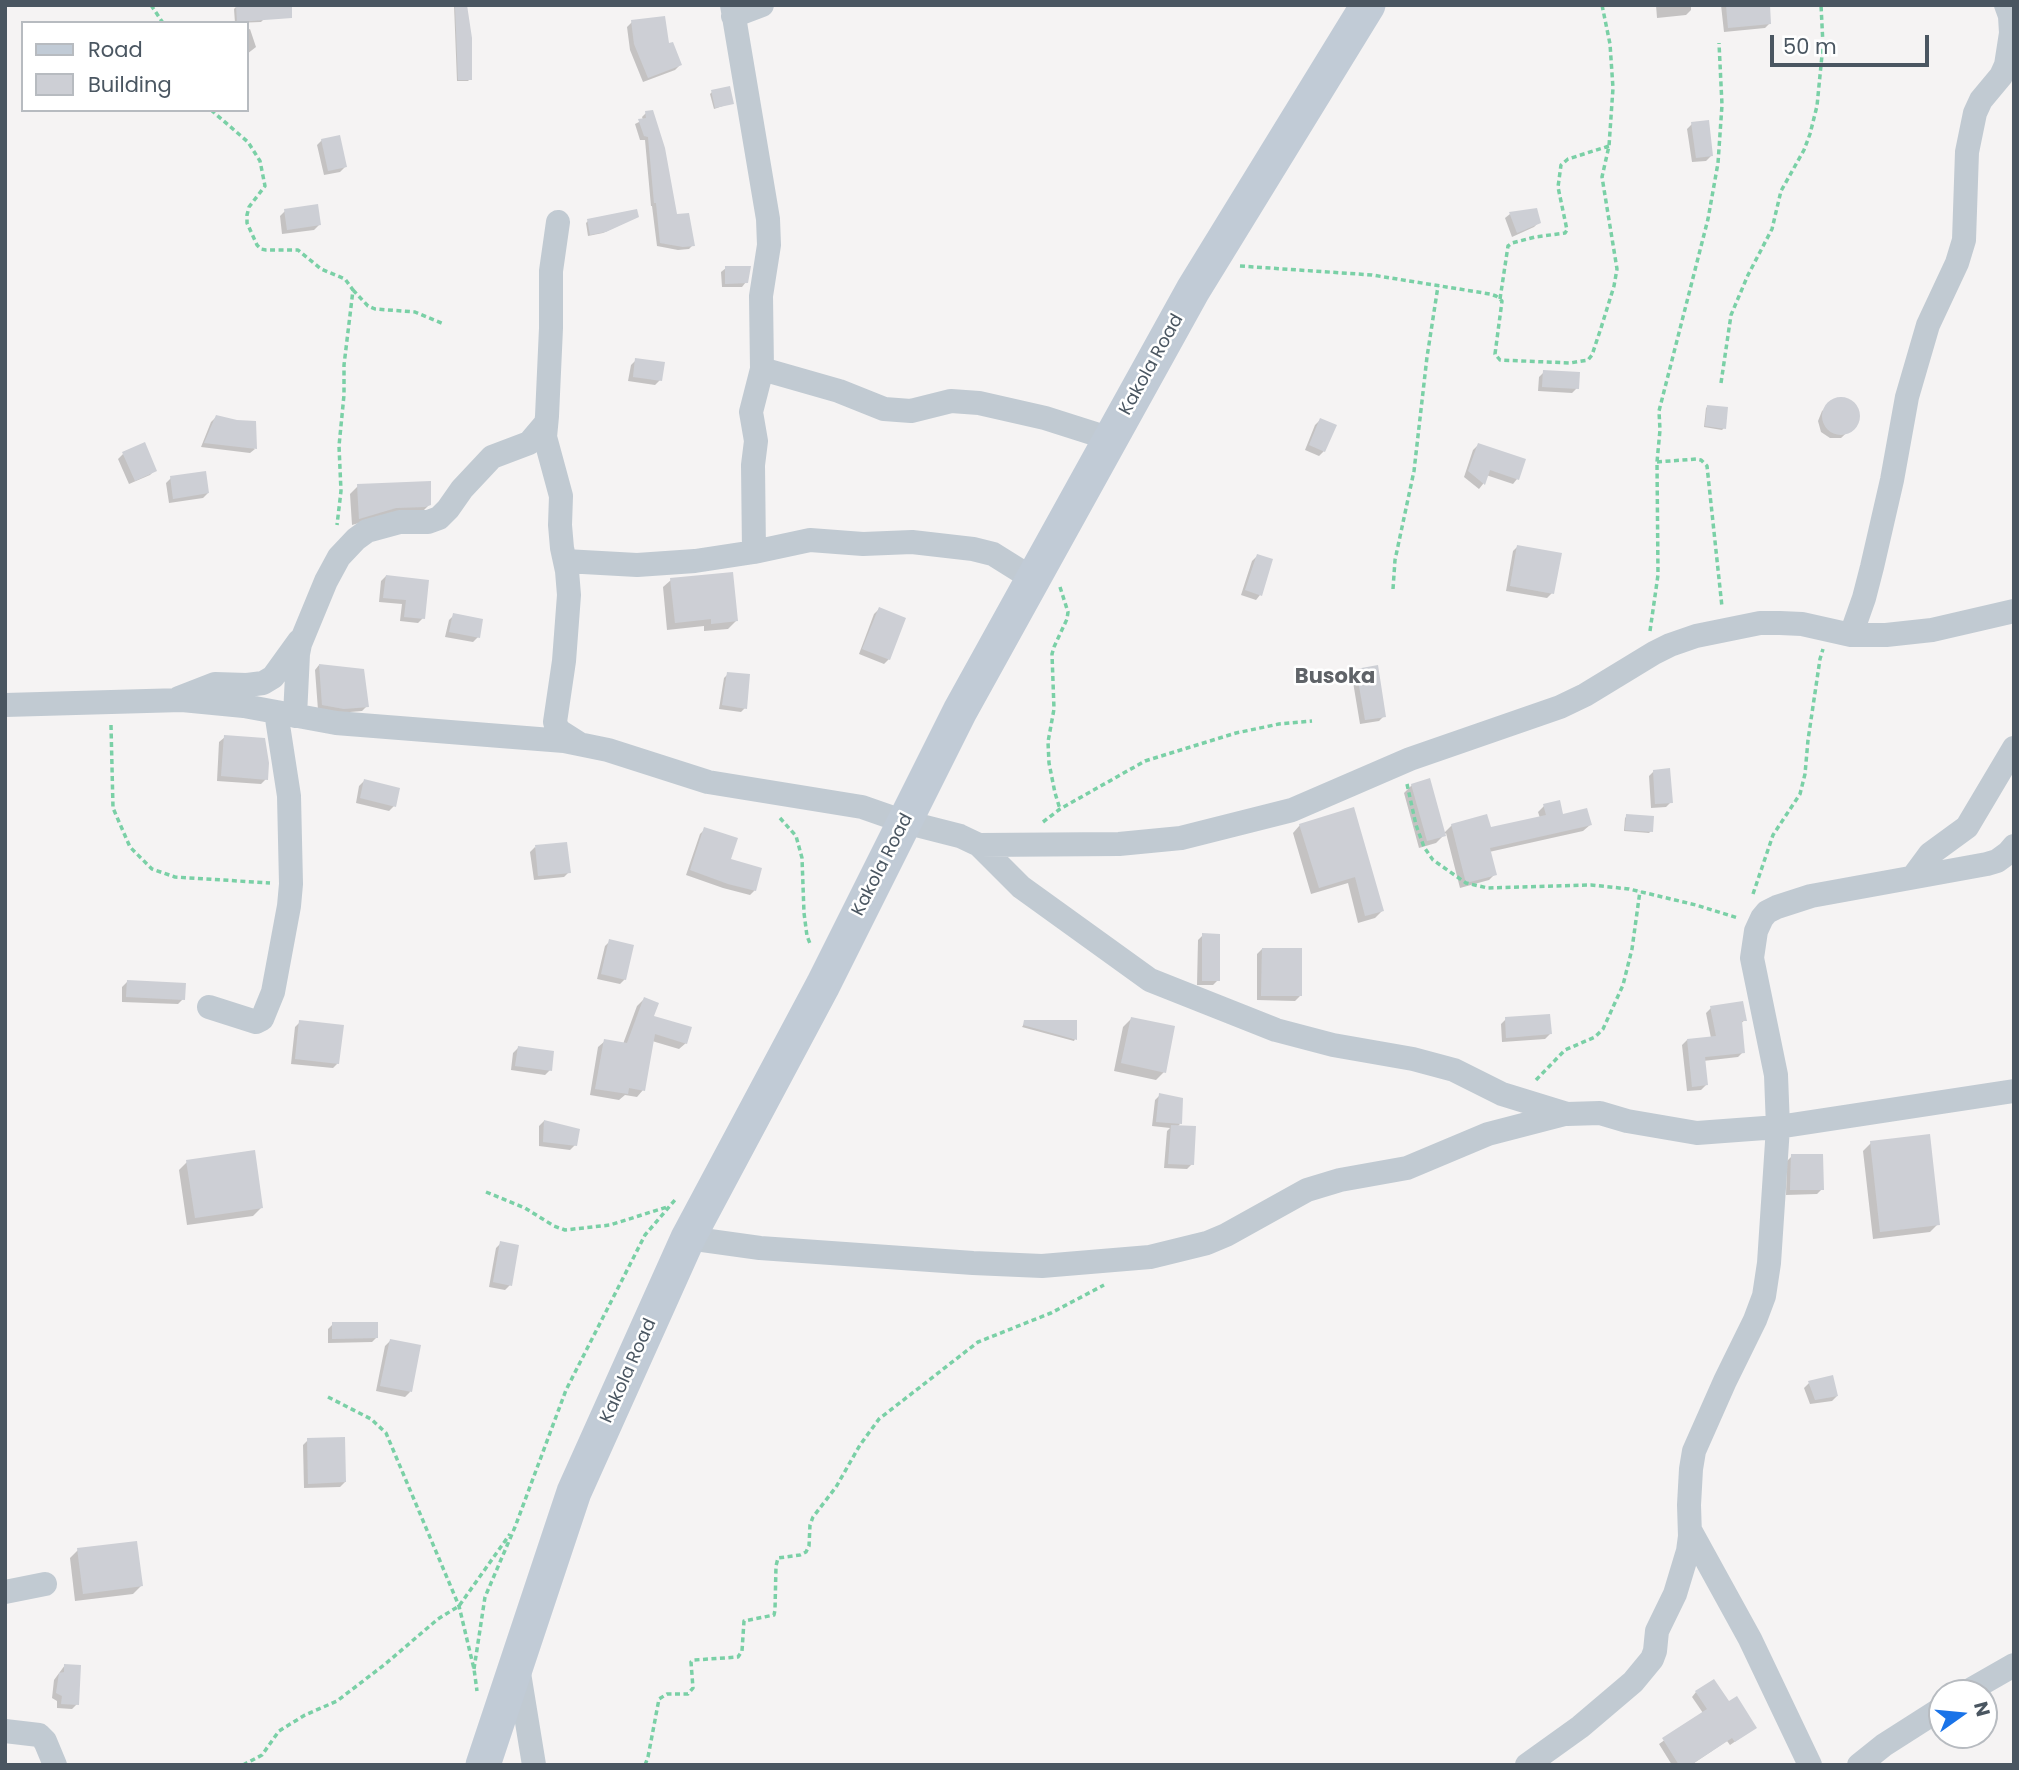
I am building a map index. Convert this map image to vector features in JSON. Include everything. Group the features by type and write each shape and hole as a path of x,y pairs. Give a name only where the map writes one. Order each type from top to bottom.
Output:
{"main road":[{"name":"Kakola Road","path":"483,1765 574,1492 688,1238 820,990 960,712 1041,565 1204,272 1368,5"}],"street":[{"path":"754,552 753,465 756,441 751,412 762,369 761,296 769,246 768,219 733,10 762,5"},
{"path":"1840,632 1864,598 1892,480 1907,397 1928,325 1957,263 1964,240 1967,152 1975,113 2006,65 2011,25 2006,5"},
{"path":"558,222 551,271 545,437 561,496 560,525 569,595 564,661 555,722 558,730 581,744"},
{"path":"762,369 839,391 884,409 911,411 951,401 979,403 1045,418 1111,439"},
{"path":"209,1007 253,1023 262,1019 273,992 289,906 290,884 285,714 305,632 339,557 367,531 400,522 428,522 439,518 492,457 529,443 546,423"},
{"path":"565,561 637,565 695,561 824,539 863,544 912,542 963,548 1041,565"},
{"path":"979,845 1119,844 1181,838 1292,810 1402,762 1560,707 1647,657 1696,636 1780,623 1802,624 1840,632 1886,635 1912,633 2014,611"},
{"path":"172,701 215,684 263,683 274,677 305,632"},
{"path":"5,705 172,701 244,706 336,723 564,741 608,750 708,782 862,807 905,822 960,836 979,845 1021,887 1150,980 1276,1030 1333,1045 1413,1059 1454,1070 1502,1094 1567,1114"},
{"path":"1913,877 1930,854 1967,827 2014,748"},
{"path":"1527,1765 1580,1727 1633,1682 1652,1659 1660,1622 1675,1594 1688,1551 1690,1481 1694,1451 1764,1296 1769,1262 1778,1127 1776,1075 1752,958 1756,931 1767,912 1777,907 1811,896 1987,864 1997,861 2014,846"},
{"path":"688,1238 760,1248 1042,1266 1150,1257 1207,1243 1226,1235 1307,1190 1340,1180 1407,1168 1488,1134 1567,1114 1600,1114 1627,1122 1697,1133 1778,1127 2014,1091"},
{"path":"1690,1530 1750,1639 1810,1765"},
{"path":"5,1592 45,1584"},
{"path":"517,1662 534,1765"},
{"path":"1990,1679 2014,1665"},
{"path":"1859,1765 1884,1745 1928,1717"},
{"path":"5,1731 39,1735 45,1741 55,1765"}],"path":[{"path":"151,5 162,21"},
{"path":"1602,5 1610,44 1613,88 1609,146 1602,177 1617,270 1614,286 1591,355 1584,362 1500,360 1495,354 1508,246 1535,237 1565,233 1567,230 1558,187 1561,165 1568,159 1609,146"},
{"path":"1721,383 1731,315 1772,229 1781,191 1810,134 1817,106 1821,5"},
{"path":"1647,657 1658,575 1659,411 1708,219 1718,163 1722,105 1718,43"},
{"path":"213,112 248,142 258,155 265,186 249,207 247,223 261,249 298,250 321,269 345,279 368,306 415,312 444,324"},
{"path":"1204,272 1245,266 1372,275 1490,294 1500,299"},
{"path":"1392,589 1395,560 1414,471 1437,285"},
{"path":"336,532 341,491 339,446 344,365 353,290"},
{"path":"1657,462 1696,459 1707,466 1725,630"},
{"path":"1041,565 1068,612 1052,654 1054,709 1048,743 1049,763 1060,810"},
{"path":"1752,900 1773,835 1800,794 1820,659 1840,632"},
{"path":"110,702 113,808 130,847 152,869 175,877 290,884"},
{"path":"1013,844 1060,810 1144,761 1236,733 1279,724 1312,721"},
{"path":"1402,762 1416,825 1424,846 1433,860 1466,883 1488,888 1591,885 1640,891 1696,905 1747,921 1752,958"},
{"path":"747,789 786,823 796,836 802,858 807,936 812,948"},
{"path":"1517,1099 1565,1050 1595,1037 1603,1029 1623,985 1632,949 1640,891"},
{"path":"486,1192 525,1208 565,1230 610,1225 669,1206"},
{"path":"474,1669 485,1597 515,1527 566,1390 645,1235 681,1192"},
{"path":"645,1765 659,1699 667,1694 688,1694 693,1688 692,1661 738,1657 742,1651 744,1621 774,1615 778,1558 806,1552 813,1517 836,1487 860,1445 879,1419 978,1342 1051,1313 1108,1283"},
{"path":"328,1397 371,1419 386,1433 459,1606 477,1693"},
{"path":"243,1765 262,1755 279,1731 304,1715 337,1701 430,1625 459,1606 515,1527"}],"building":[{"path":"236,5 292,5 292,18 237,21"},
{"path":"455,5 467,5 472,38 472,80 458,80"},
{"path":"1726,5 1770,5 1771,24 1728,28"},
{"path":"665,16 669,43 673,42 682,65 648,78 634,44 631,20"},
{"path":"730,86 734,104 715,108 711,90"},
{"path":"653,110 665,148 677,214 689,213 695,246 660,243 648,137 644,136 638,119 646,118 645,111"},
{"path":"1709,120 1713,156 1696,158 1691,122"},
{"path":"340,135 347,167 328,171 321,139"},
{"path":"318,204 321,225 287,230 284,209"},
{"path":"1537,208 1541,223 1517,233 1509,212"},
{"path":"637,209 639,217 606,232 590,235 587,219"},
{"path":"725,266 751,266 748,283 725,284"},
{"path":"635,358 665,362 662,381 633,377"},
{"path":"1543,370 1580,372 1579,389 1542,387"},
{"path":"1841,397 1854,403 1860,416 1854,429 1841,435 1828,429 1822,416 1828,403"},
{"path":"1707,405 1728,407 1726,429 1705,426"},
{"path":"216,415 256,421 257,449 204,443"},
{"path":"1320,418 1337,425 1325,452 1309,445"},
{"path":"145,442 157,471 135,481 122,452"},
{"path":"1478,443 1526,459 1519,480 1490,470 1485,485 1468,471"},
{"path":"206,471 209,493 173,499 170,476"},
{"path":"431,481 431,505 396,508 359,519 357,484"},
{"path":"1517,545 1562,553 1554,594 1510,586"},
{"path":"1257,554 1273,559 1262,596 1245,590"},
{"path":"733,572 738,621 711,624 711,619 675,623 670,578"},
{"path":"386,575 429,580 425,619 404,617 406,600 383,598"},
{"path":"879,607 906,618 890,660 862,649"},
{"path":"453,613 483,619 480,638 449,632"},
{"path":"319,664 364,669 369,707 344,709 322,705"},
{"path":"1378,665 1386,717 1365,720 1356,669"},
{"path":"727,672 750,674 747,709 722,705"},
{"path":"224,735 265,738 269,763 268,780 221,776"},
{"path":"1670,768 1673,803 1655,804 1653,770"},
{"path":"1430,778 1446,836 1427,841 1411,784"},
{"path":"364,779 400,788 396,807 360,798"},
{"path":"1560,800 1563,814 1587,808 1592,825 1490,848 1497,875 1466,883 1451,824 1487,814 1491,827 1546,815 1543,804"},
{"path":"1354,807 1384,911 1365,916 1355,877 1319,888 1299,824"},
{"path":"1626,814 1654,816 1653,832 1625,830"},
{"path":"704,827 738,838 731,859 762,868 756,891 690,870"},
{"path":"567,842 571,873 538,876 535,845"},
{"path":"1202,933 1220,934 1220,981 1202,981"},
{"path":"609,939 634,945 626,980 601,974"},
{"path":"1262,948 1302,948 1302,996 1261,996"},
{"path":"127,980 186,983 185,1000 126,997"},
{"path":"644,997 659,1003 654,1016 692,1027 687,1044 655,1034 645,1091 629,1088 628,1094 595,1089 604,1039 627,1043"},
{"path":"1743,1001 1747,1021 1742,1021 1745,1053 1705,1057 1708,1085 1692,1087 1687,1039 1716,1036 1710,1006"},
{"path":"1550,1014 1552,1034 1506,1038 1505,1017"},
{"path":"1131,1017 1175,1026 1166,1073 1121,1063"},
{"path":"299,1020 344,1025 339,1064 295,1059"},
{"path":"1024,1020 1077,1020 1077,1040 1023,1025"},
{"path":"518,1046 554,1051 552,1071 515,1066"},
{"path":"1159,1093 1183,1098 1182,1124 1156,1122"},
{"path":"544,1120 580,1129 577,1146 543,1142"},
{"path":"1171,1125 1196,1126 1194,1165 1168,1164"},
{"path":"1930,1134 1940,1225 1880,1232 1870,1141"},
{"path":"255,1150 263,1208 195,1218 186,1160"},
{"path":"1791,1154 1823,1154 1824,1190 1790,1190"},
{"path":"500,1241 519,1245 512,1286 493,1282"},
{"path":"332,1322 378,1322 378,1338 332,1339"},
{"path":"390,1339 421,1345 412,1392 380,1386"},
{"path":"1833,1375 1838,1396 1815,1400 1808,1381"},
{"path":"345,1437 346,1482 308,1484 307,1438"},
{"path":"137,1541 143,1586 83,1594 77,1548"},
{"path":"64,1664 81,1665 79,1705 61,1704 62,1696 56,1693 59,1673 64,1672"},
{"path":"1714,1679 1729,1701 1737,1696 1757,1728 1735,1742 1732,1738 1691,1765 1679,1765 1662,1738 1707,1709 1695,1691"}],"district":[{"name":"Busoka","path":"1335,678"}]}
